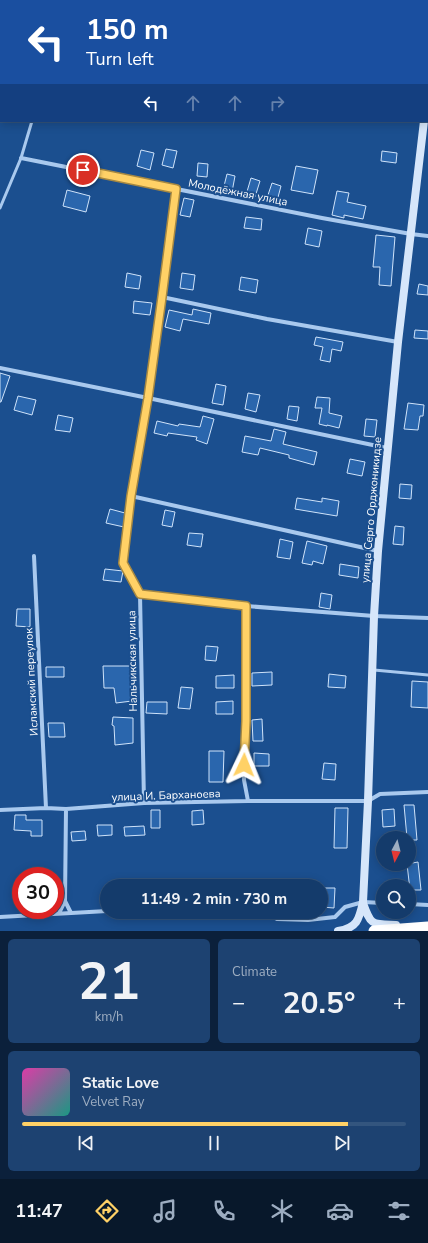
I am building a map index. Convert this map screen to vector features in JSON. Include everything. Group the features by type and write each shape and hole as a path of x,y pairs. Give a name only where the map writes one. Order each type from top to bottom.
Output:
{"highway":[{"path":"374,931 428,925"}],"street":[{"name":"улица Серго Орджоникидзе","path":"338,931 344,930 356,924 363,902 374,616 378,551 398,342 424,122"},
{"name":"Молодёжная улица","path":"21,158 322,218 428,236"},
{"name":"Нальчикская улица","path":"144,804 140,594 123,563 131,496 148,398 176,189"},
{"path":"162,297 267,319 398,342"},
{"path":"0,368 387,448"},
{"path":"131,496 378,551"},
{"name":"Исламский переулок","path":"34,556 46,808"},
{"path":"140,594 246,606 374,616 428,618"},
{"path":"246,606 246,721 244,780 248,801"},
{"name":"улица И. Барханоева","path":"0,810 46,808 66,809 144,804 248,801 368,801 380,794 428,792"},
{"path":"66,809 65,901 71,913"},
{"name":"улица Серго Орджоникидзе","path":"363,902 368,918 372,922 378,924 396,925 428,925"},
{"path":"328,918 335,917 345,907 363,902 376,903"},
{"path":"416,904 428,905"},
{"path":"64,913 100,911"},
{"path":"0,917 12,916"},
{"path":"277,919 317,919"}],"lane":[{"path":"0,208 21,158 32,122"},
{"path":"372,670 428,675"}],"building":[{"path":"166,149 177,151 173,168 162,165"},
{"path":"141,150 154,153 150,170 137,166"},
{"path":"382,151 397,153 396,163 381,161"},
{"path":"198,163 208,164 207,177 197,176"},
{"path":"296,166 318,170 313,194 291,190"},
{"path":"227,174 235,176 232,192 223,190"},
{"path":"251,178 260,181 255,197 246,195"},
{"path":"272,183 281,186 277,201 267,198"},
{"path":"67,190 90,196 86,212 63,206"},
{"path":"337,191 349,193 347,202 366,206 363,219 344,215 344,218 332,215"},
{"path":"184,198 194,200 190,217 180,215"},
{"path":"246,217 262,219 261,230 244,228"},
{"path":"308,228 322,231 319,247 305,244"},
{"path":"376,235 395,237 391,286 379,285 380,267 373,267"},
{"path":"127,273 141,276 139,289 125,287"},
{"path":"182,273 195,275 193,290 180,288"},
{"path":"241,277 258,280 256,293 239,290"},
{"path":"419,284 428,286 428,295 417,294"},
{"path":"134,301 152,303 150,315 133,313"},
{"path":"193,309 211,313 209,324 183,319 180,331 165,327 169,310 192,315"},
{"path":"415,330 428,331 428,339 414,338"},
{"path":"316,337 343,342 341,351 332,349 330,362 320,360 323,347 314,345"},
{"path":"0,373 10,376 1,402 0,402"},
{"path":"216,384 226,386 223,405 212,403"},
{"path":"248,393 260,395 256,412 245,409"},
{"path":"18,396 36,400 32,415 14,410"},
{"path":"317,397 330,398 329,413 342,416 339,428 319,424 322,408 315,408"},
{"path":"408,403 424,405 423,416 420,416 418,430 404,429"},
{"path":"289,406 299,407 297,421 287,419"},
{"path":"58,415 73,418 70,432 55,430"},
{"path":"203,416 214,419 207,444 196,440 197,437 168,433 167,436 154,433 157,421 178,426 179,424 200,427"},
{"path":"366,419 377,420 375,437 364,436"},
{"path":"274,429 286,432 283,444 317,452 314,465 289,458 289,455 260,448 258,455 242,452 245,436 271,441"},
{"path":"350,459 365,462 362,476 347,473"},
{"path":"400,484 412,485 411,499 399,498"},
{"path":"297,498 322,502 322,498 339,501 337,516 295,509"},
{"path":"110,509 125,513 124,527 106,523"},
{"path":"165,510 175,512 172,527 162,525"},
{"path":"395,526 404,527 403,545 393,544"},
{"path":"189,533 203,534 201,547 187,545"},
{"path":"280,539 293,542 290,559 277,557"},
{"path":"307,541 327,546 323,564 313,561 312,565 302,563"},
{"path":"340,564 359,567 358,578 339,575"},
{"path":"105,569 123,571 121,582 103,580"},
{"path":"321,593 332,595 330,609 319,607"},
{"path":"17,609 30,609 30,627 16,626"},
{"path":"206,646 218,647 216,661 205,660"},
{"path":"103,666 131,666 132,701 116,703 114,688 104,688"},
{"path":"46,667 64,667 64,677 46,677"},
{"path":"272,672 272,685 252,686 252,673"},
{"path":"329,674 346,676 345,688 328,687"},
{"path":"234,675 234,688 216,688 216,676"},
{"path":"412,681 428,682 428,708 411,707"},
{"path":"181,687 193,688 190,709 178,708"},
{"path":"233,701 233,714 216,714 216,702"},
{"path":"147,702 167,702 167,714 146,713"},
{"path":"113,717 133,718 133,743 115,745 114,726 112,725"},
{"path":"262,719 263,741 253,741 252,720"},
{"path":"48,723 64,723 65,737 49,737"},
{"path":"209,751 224,751 223,782 209,782"},
{"path":"254,753 269,754 269,766 254,766"},
{"path":"324,763 336,764 335,780 322,779"},
{"path":"404,805 414,805 417,840 416,831 406,831"},
{"path":"335,808 348,808 347,848 334,848"},
{"path":"394,809 395,826 383,827 382,810"},
{"path":"151,810 160,810 160,828 151,828"},
{"path":"203,810 204,824 192,825 192,811"},
{"path":"15,815 26,815 26,820 42,820 42,836 31,836 31,831 14,830"},
{"path":"97,825 112,825 112,835 98,836"},
{"path":"144,826 145,835 125,836 124,827"},
{"path":"85,831 86,840 72,841 71,832"},
{"path":"416,862 418,862 421,890 416,890 416,879 409,879 408,871 416,871"},
{"path":"328,888 335,888 334,908 328,908"}],"route":[{"path":"83,170 176,189 148,398 131,496 123,563 140,594 246,606 246,721 244,765"}]}
